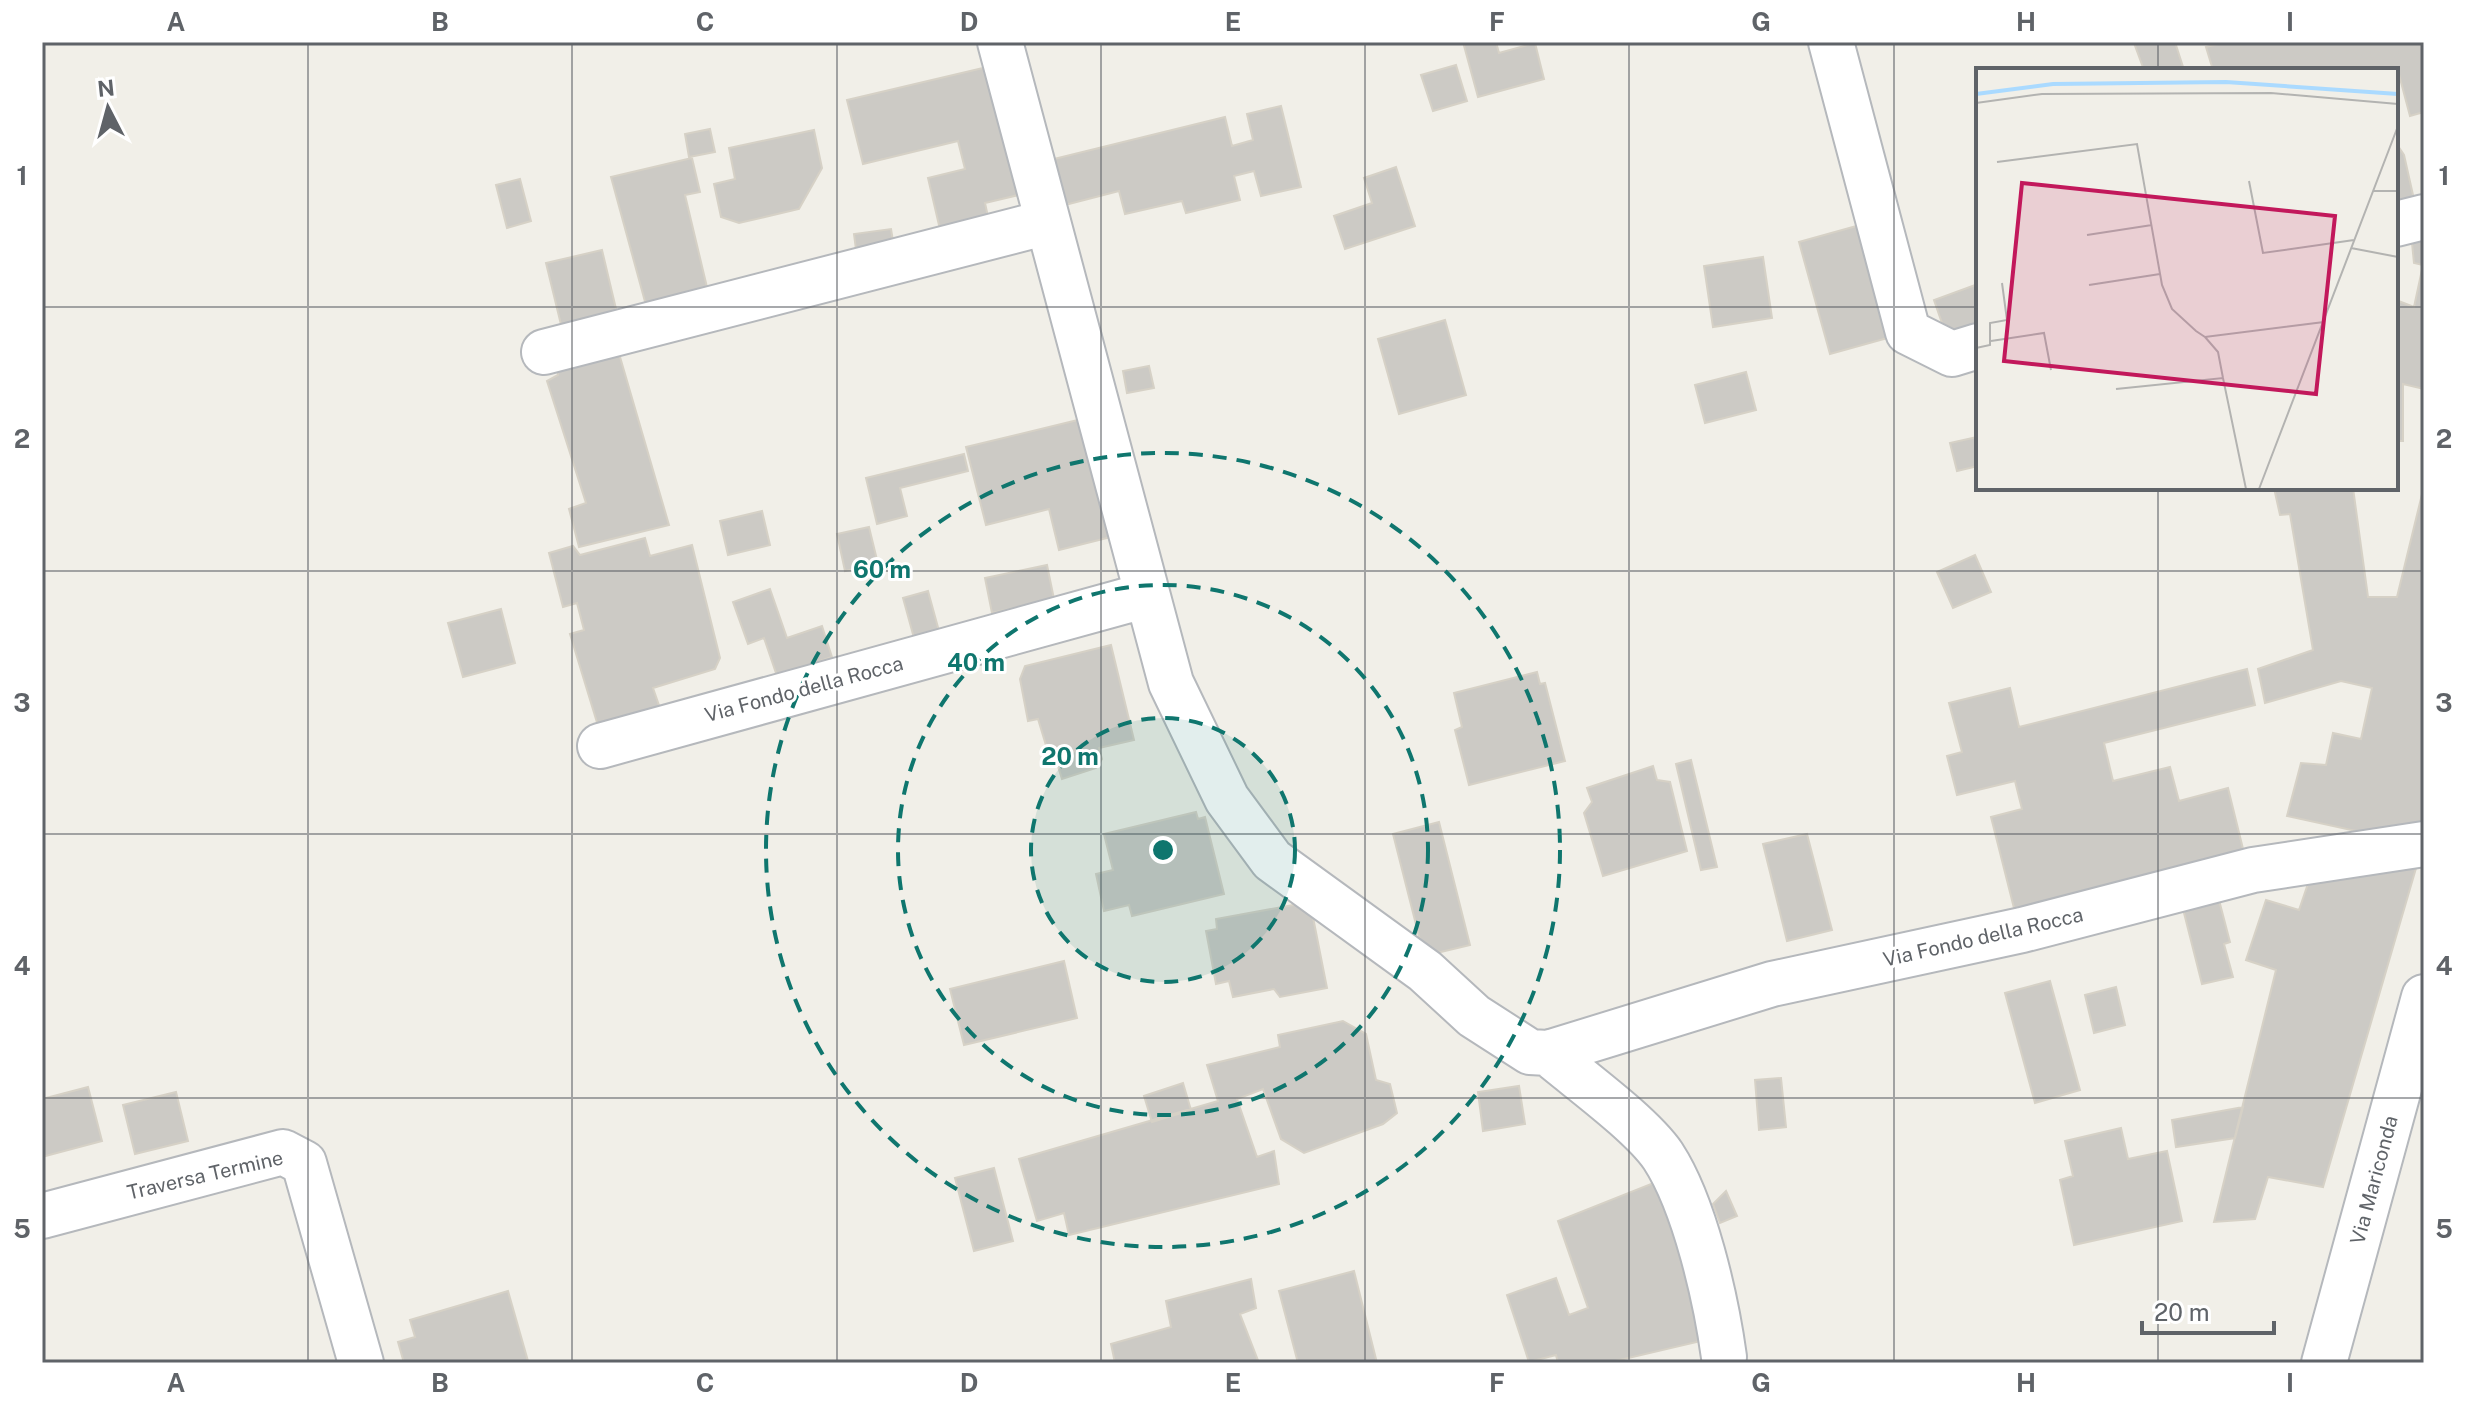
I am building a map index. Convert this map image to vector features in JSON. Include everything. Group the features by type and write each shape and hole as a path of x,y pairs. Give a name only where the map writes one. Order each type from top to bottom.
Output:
{"street":[{"path":"1000,42 1171,683 1227,799 1272,860 1425,971 1474,1016 1530,1052 1548,1053 1643,1133 1663,1157 1680,1194 1708,1276 1719,1317 1714,1361"},
{"path":"1831,42 1908,332 1952,354 1976,347"},
{"path":"2398,224 2424,217"},
{"path":"544,352 1048,222"},
{"name":"Via Fondo della Rocca","path":"600,746 1147,595"},
{"name":"Via Fondo della Rocca","path":"1548,1053 1772,984 2022,930 2253,870 2424,844"},
{"name":"Via Mariconda","path":"2324,1363 2424,997"},
{"name":"Traversa Termine","path":"42,1216 283,1152 294,1155 304,1163 361,1363"}],"building":[{"path":"1463,42 1496,42 1499,53 1535,43 1544,79 1478,97"},
{"path":"2175,42 2183,68 2143,68 2134,43"},
{"path":"2227,42 2424,42 2424,112 2410,116 2397,67 2212,68 2206,47"},
{"path":"1000,64 1031,192 985,203 990,226 942,238 928,178 965,169 958,141 863,164 847,100"},
{"path":"1456,65 1467,101 1433,111 1421,75"},
{"path":"1281,106 1301,187 1261,196 1254,171 1234,176 1240,200 1186,213 1182,201 1125,214 1119,191 1065,205 1054,159 1225,117 1232,146 1253,140 1247,114"},
{"path":"710,129 715,152 689,157 685,134"},
{"path":"814,130 822,168 799,209 739,223 721,217 714,184 735,179 729,148"},
{"path":"2398,146 2404,155 2413,195 2398,210"},
{"path":"692,158 700,192 685,195 711,304 647,309 611,177"},
{"path":"1396,167 1415,226 1345,249 1334,216 1372,203 1364,178"},
{"path":"520,179 531,221 507,228 496,185"},
{"path":"1860,225 1891,337 1830,354 1799,242"},
{"path":"891,229 896,259 858,265 854,234"},
{"path":"2424,230 2424,389 2403,384 2403,441 2398,441 2398,301 2414,307 2423,265 2414,263 2411,233"},
{"path":"602,250 621,330 564,337 546,263"},
{"path":"1763,257 1772,318 1713,327 1704,266"},
{"path":"1976,285 1976,340 1951,349 1934,300"},
{"path":"1445,320 1466,395 1399,414 1378,339"},
{"path":"618,350 669,525 579,547 569,509 586,503 547,381 558,375 557,365"},
{"path":"1149,366 1154,388 1127,393 1123,371"},
{"path":"1746,372 1756,410 1705,423 1695,385"},
{"path":"1086,418 1115,536 1059,550 1049,509 986,525 966,447"},
{"path":"1976,437 1976,466 1957,471 1950,443"},
{"path":"964,454 968,471 900,488 907,516 877,524 866,478"},
{"path":"2424,486 2424,820 2421,831 2397,840 2287,816 2301,763 2326,765 2333,733 2361,739 2372,688 2341,681 2265,703 2258,669 2313,650 2290,514 2280,515 2274,490 2353,490 2368,597 2397,597"},
{"path":"762,511 770,545 728,555 720,521"},
{"path":"869,527 878,564 845,571 837,534"},
{"path":"645,538 650,556 692,545 720,658 715,669 653,688 661,711 599,729 570,634 584,630 577,603 563,607 549,553 573,546 580,555"},
{"path":"1975,555 1991,592 1953,608 1937,572"},
{"path":"1047,565 1054,599 992,613 985,578"},
{"path":"770,589 787,638 822,626 832,657 777,676 764,638 748,644 733,602"},
{"path":"928,591 939,631 914,638 903,598"},
{"path":"501,609 515,663 463,677 448,623"},
{"path":"1111,645 1134,740 1099,748 1102,759 1096,768 1062,779 1054,754 1049,755 1038,719 1028,721 1020,679 1025,666"},
{"path":"2247,669 2255,705 2104,743 2113,781 2170,767 2179,801 2228,788 2246,861 2017,920 1991,817 2022,809 2015,781 1957,795 1947,756 1962,752 1949,703 2010,688 2019,727"},
{"path":"1537,672 1540,684 1545,683 1565,761 1469,785 1455,730 1462,727 1454,693"},
{"path":"1691,760 1717,867 1701,870 1676,764"},
{"path":"1653,766 1657,780 1670,782 1687,851 1603,876 1584,813 1592,802 1587,788"},
{"path":"1196,812 1198,819 1205,817 1224,894 1132,916 1129,905 1104,911 1096,874 1113,870 1104,834"},
{"path":"1439,822 1470,945 1424,956 1393,834"},
{"path":"1807,834 1832,930 1787,941 1763,844"},
{"path":"2419,858 2323,1187 2268,1177 2255,1219 2214,1222 2276,970 2246,960 2266,900 2299,910 2312,872"},
{"path":"2219,900 2230,942 2224,944 2233,977 2202,984 2183,909"},
{"path":"1310,902 1327,988 1280,997 1274,989 1233,997 1229,981 1216,984 1206,931 1217,929 1216,919"},
{"path":"1064,961 1077,1018 964,1045 950,989"},
{"path":"2050,981 2080,1090 2035,1103 2005,993"},
{"path":"2116,987 2125,1025 2094,1033 2085,995"},
{"path":"1343,1021 1366,1034 1376,1080 1390,1084 1397,1113 1383,1124 1304,1153 1281,1139 1263,1089 1237,1099 1257,1157 1274,1151 1279,1184 1069,1235 1064,1213 1037,1221 1019,1159 1218,1101 1207,1065 1280,1047 1278,1035"},
{"path":"1781,1078 1786,1127 1759,1130 1755,1080"},
{"path":"1183,1083 1191,1110 1152,1122 1144,1096"},
{"path":"1519,1086 1525,1124 1483,1131 1478,1092"},
{"path":"88,1087 102,1141 42,1157 42,1099"},
{"path":"176,1092 188,1141 135,1154 123,1105"},
{"path":"2243,1107 2235,1138 2176,1147 2172,1120"},
{"path":"2121,1128 2128,1159 2167,1151 2182,1221 2074,1245 2060,1180 2073,1176 2065,1141"},
{"path":"994,1168 1013,1241 974,1251 955,1178"},
{"path":"1661,1180 1708,1322 1697,1342 1607,1363 1558,1363 1556,1355 1529,1362 1507,1295 1556,1278 1569,1315 1588,1308 1558,1221"},
{"path":"1726,1191 1737,1216 1720,1223 1713,1204"},
{"path":"1354,1271 1377,1363 1298,1363 1279,1291"},
{"path":"1251,1279 1256,1308 1240,1314 1259,1363 1115,1363 1111,1344 1171,1327 1166,1301"},
{"path":"508,1291 528,1361 404,1363 398,1342 415,1337 410,1320"}]}
